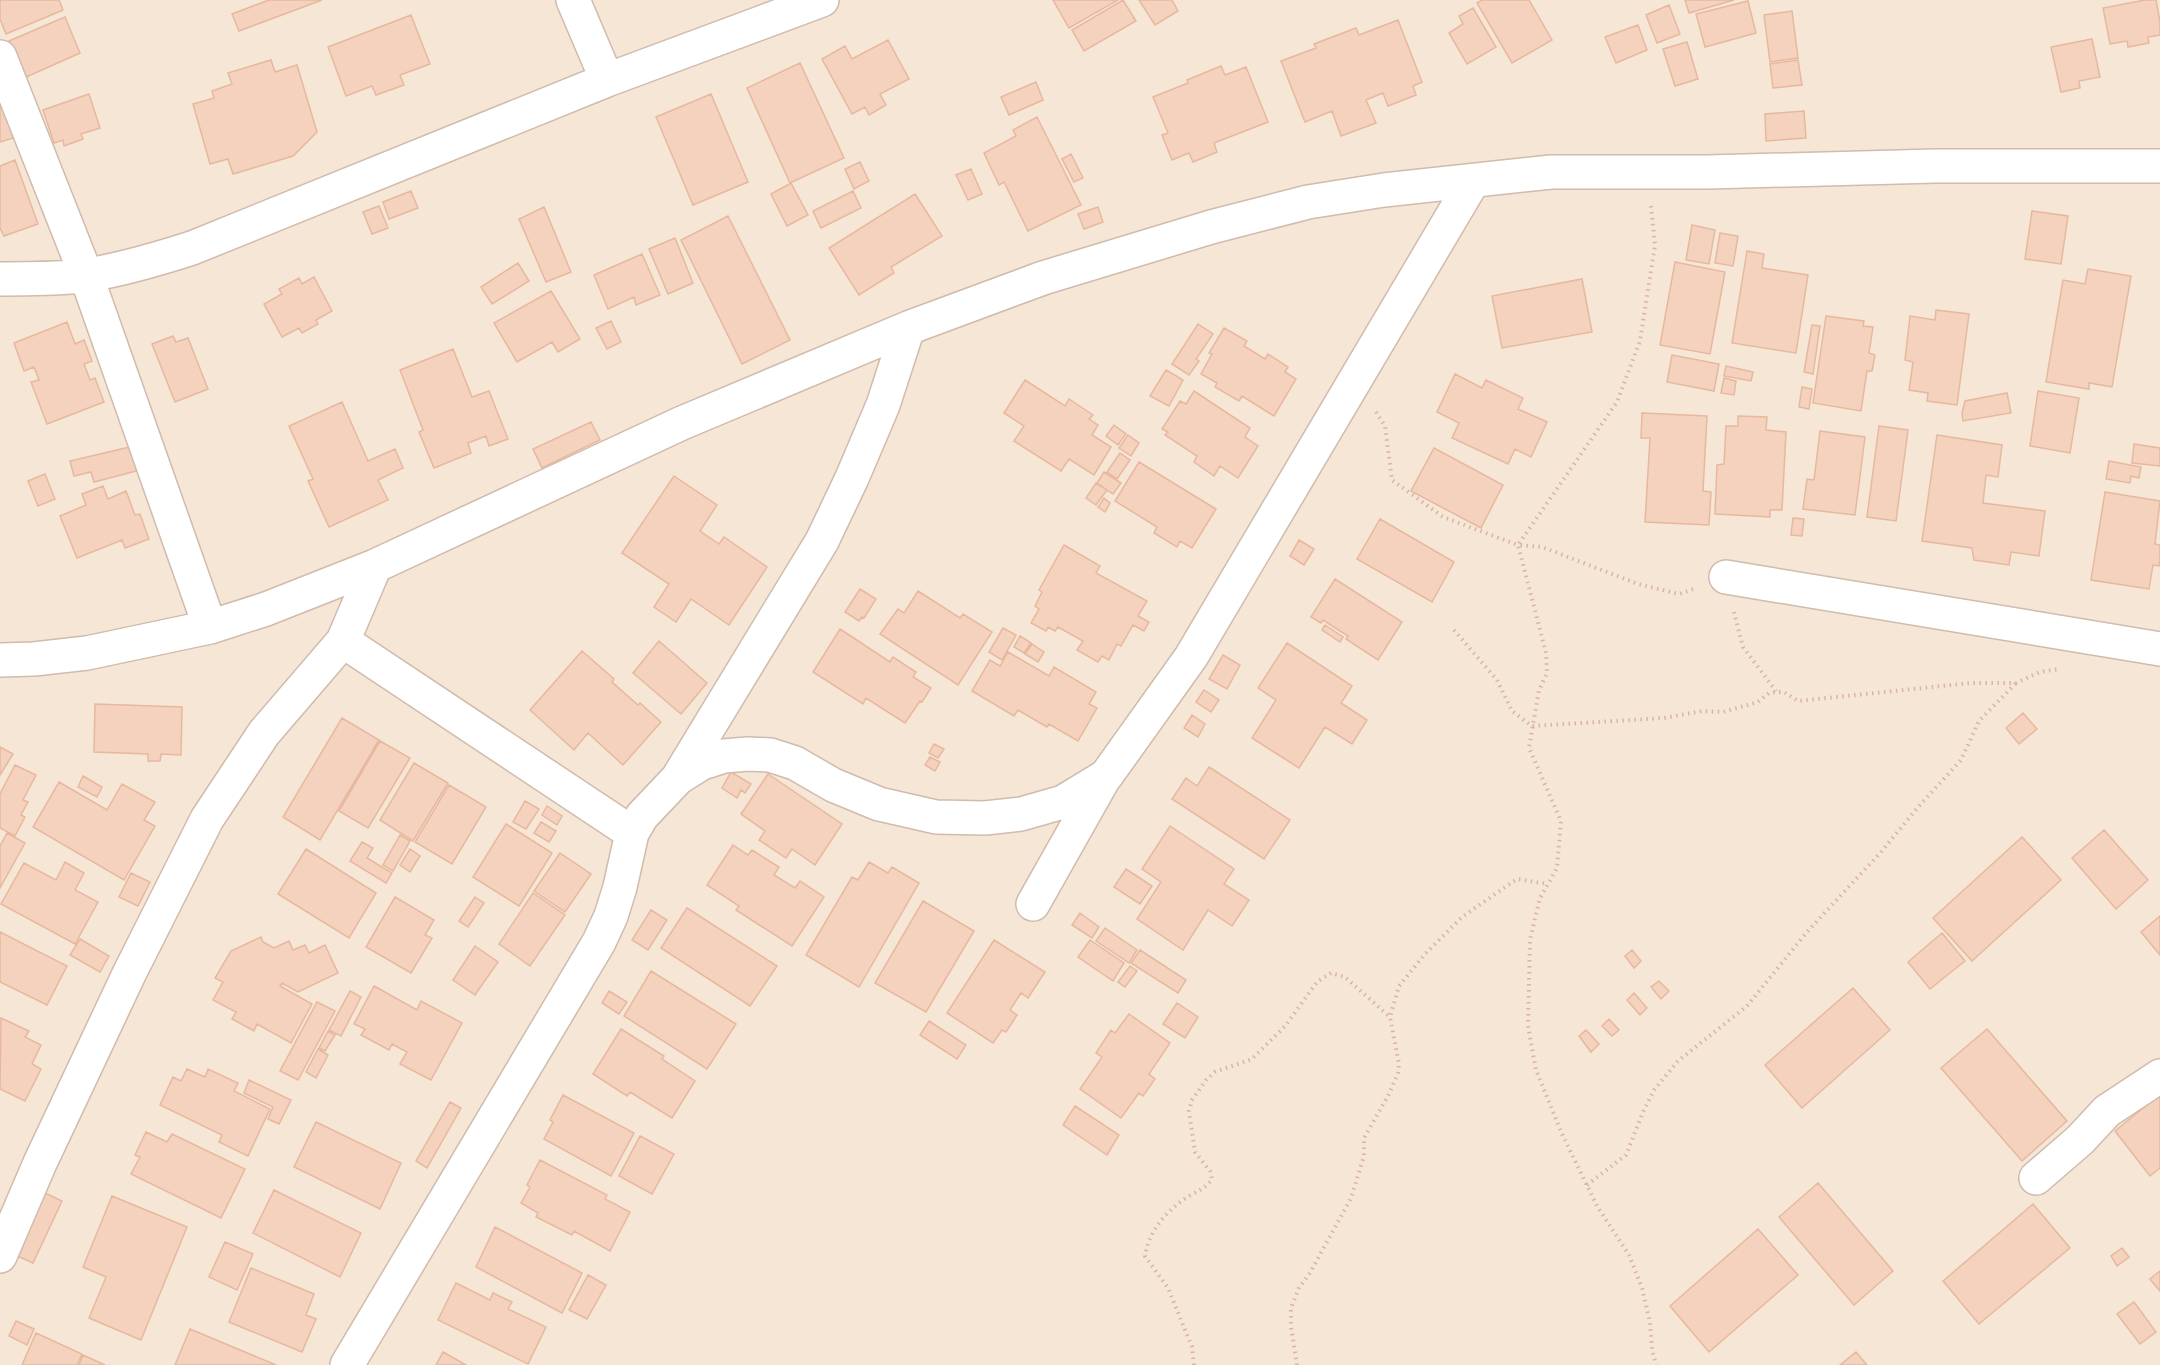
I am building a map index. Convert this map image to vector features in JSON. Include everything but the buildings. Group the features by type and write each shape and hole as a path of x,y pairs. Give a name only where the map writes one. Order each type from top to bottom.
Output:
{"street":[{"path":"573,0 607,80"},
{"path":"0,279 48,279 86,275 135,266 192,248 607,80 822,0"},
{"path":"0,57 86,275 210,627"},
{"path":"0,660 87,653 210,627 266,609 375,566 682,423 908,328 1043,278 1211,226 1308,202 1384,190 1551,172 1935,166 2160,166"},
{"path":"1033,904 1106,776 1191,657 1473,181"},
{"path":"347,1365 599,942 611,916 620,887 625,856 632,834 642,816 678,778 822,541 883,405 908,328"},
{"path":"0,1256 40,1163 129,974 207,819 264,733 343,641 375,566"},
{"path":"1726,577 2160,649"},
{"path":"343,641 632,834"},
{"path":"678,778 702,763 724,756 770,755 795,763 833,785 879,804 936,817 985,818 1021,814 1063,802 1106,776"},
{"path":"2036,1178 2080,1140 2107,1111 2160,1076"}],"path":[{"path":"1640,172 1653,211 1654,245 1640,341 1617,402 1518,545 1546,653 1547,673 1539,690 1529,748 1561,820 1557,868 1540,898 1530,940 1528,1026 1536,1071 1562,1134 1597,1206 1629,1255 1642,1288 1656,1365"},
{"path":"1356,381 1385,426 1392,480 1443,517 1518,545 1542,547 1638,584 1679,594 1726,577 1743,647 1777,692"},
{"path":"1454,630 1497,680 1512,711 1532,726 1664,718 1702,711 1724,712 1758,702 1769,693 1777,692 1784,692 1798,701 1971,683 2016,683"},
{"path":"1587,1185 1626,1155 1642,1112 1654,1089 1678,1061 1747,1006 1807,932 1961,760 1979,721 2016,683 2040,672 2069,668"},
{"path":"1297,1365 1291,1327 1291,1308 1299,1288 1310,1273 1351,1198 1364,1156 1364,1138 1385,1102 1398,1073 1399,1064 1390,1017 1399,986 1425,954 1462,917 1517,879 1548,885"},
{"path":"1194,1365 1192,1347 1168,1288 1145,1256 1148,1241 1158,1224 1175,1206 1207,1186 1212,1179 1206,1165 1195,1152 1189,1111 1192,1100 1206,1080 1215,1072 1252,1059 1286,1025 1317,982 1331,973 1345,977 1390,1017"}],"shaded area":[{"path":"0,0 2160,0 2160,1365 0,1365"}]}
